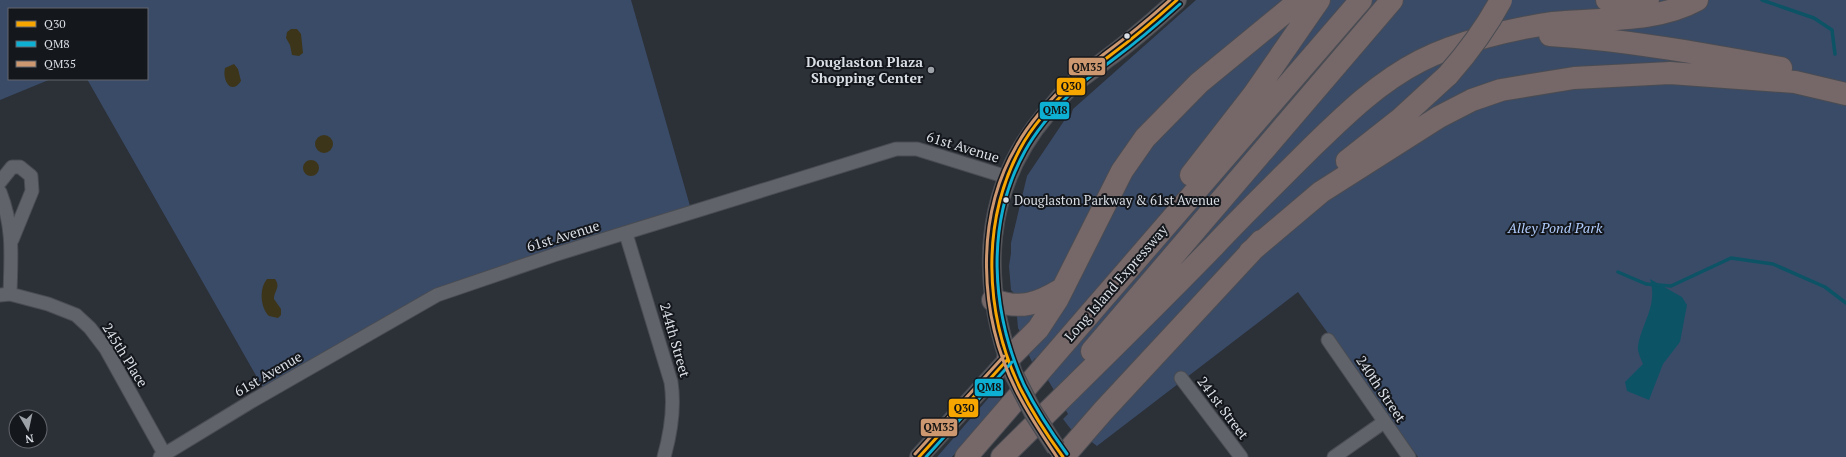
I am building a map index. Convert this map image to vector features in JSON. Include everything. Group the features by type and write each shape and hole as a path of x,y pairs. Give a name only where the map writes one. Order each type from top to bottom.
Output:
{"highway":[{"path":"1010,366 1038,329 1062,289 1122,171 1145,138 1173,107 1199,83 1300,0"},
{"path":"981,439 1227,130 1254,94 1318,0"},
{"name":"Long Island Expressway","path":"966,457 1361,0"},
{"name":"Long Island Expressway","path":"1002,457 1392,0"},
{"path":"1061,454 1104,410 1250,252 1316,185 1400,120 1448,75 1470,50 1488,25 1501,0"},
{"path":"1607,0 1622,2 1648,0"},
{"path":"1002,457 1347,113 1381,85 1419,61 1455,45 1508,32 1552,24 1635,17 1667,11 1695,1"},
{"path":"1508,32 1586,37 1682,50 1799,71 1846,83"},
{"path":"1250,252 1320,192 1439,117 1472,100 1501,90 1574,78 1679,74 1795,82 1846,94"},
{"path":"993,300 1007,305 1019,306 1042,301 1062,289"}],"main road":[{"path":"1061,454 1033,412 1010,366 999,329 993,300 991,249 995,217 1007,177 1020,148 1033,130 1070,86 1105,61 1177,0"},
{"path":"919,457 1010,366"}],"street":[{"name":"61st Avenue","path":"164,456 262,396 437,295 557,254 626,234 896,149 917,149 1007,177"},
{"path":"0,182 12,167 20,167 32,176 32,191 28,205 12,240 5,295"},
{"path":"0,192 12,240"},
{"name":"244th Street","path":"626,234 671,382 673,402 672,424 664,457"},
{"name":"245th Place","path":"5,295 48,304 76,315 90,328 106,349 164,456"},
{"name":"240th Street","path":"1328,340 1409,457"},
{"name":"241st Street","path":"1180,378 1241,457"},
{"path":"1334,457 1384,422"}],"green space":[{"path":"0,0 631,0 692,213 425,295 266,393 88,80 148,80 148,8 8,8 8,80 49,80 0,100"},
{"name":"Alley Pond Park","path":"1196,0 1846,0 1846,457 1418,457 1298,292 1097,446 1079,432 1073,432 1063,419 1068,414 1035,358 1032,362 1028,353 1030,350 1018,328 1015,294 1011,290 1009,266 1011,243 1027,176 1066,118 1071,115 1073,109"},
{"path":"996,392 1001,399 952,457 937,457 992,394"}],"sand":[{"path":"291,29 297,29 301,34 303,53 299,56 292,55 290,45 286,38 287,32"},
{"path":"234,64 238,69 241,81 234,87 231,87 226,81 224,73 225,68"},
{"path":"324,135 330,138 333,144 330,150 324,153 318,150 315,144 318,138"},
{"path":"311,160 318,165 319,168 314,175 311,176 304,171 303,168 308,161"},
{"path":"267,279 275,279 277,282 274,299 281,309 281,315 278,318 269,316 262,303 263,287"}],"shaded area":[{"path":"1650,279 1682,297 1687,305 1680,342 1663,364 1649,400 1627,391 1625,382 1643,364 1638,346 1651,306 1652,289"}],"waterway":[{"path":"1762,0 1814,18 1832,30 1835,54"},
{"path":"1618,272 1646,284 1671,286 1731,258 1773,264 1825,287 1846,303"}],"transit line":[{"name":"QM35","path":"1057,457 1030,416 1016,390 994,331 986,267 988,235 994,204 1003,173 1017,145 1027,129 1045,107 1073,77 1146,21 1170,0"},
{"name":"Q30","path":"1063,457 1040,423 1020,388 1008,359 999,329 994,299 992,268 993,237 998,207 1007,177 1020,149 1030,132 1042,117 1074,83 1121,48 1177,0"},
{"name":"QM8","path":"1067,454 1044,420 1024,385 1013,357 1005,327 999,297 997,267 998,237 1003,208 1012,179 1025,151 1035,135 1053,112 1082,83 1124,52 1180,4"},
{"name":"QM35","path":"915,454 1004,356"},
{"name":"Q30","path":"919,457 1008,359"},
{"name":"QM8","path":"926,457 1012,362"}],"place":[{"name":"Douglaston Plaza Shopping Center","path":"931,70"},
{"name":"Douglaston Parkway & 61st Avenue","path":"1006,200"}]}
